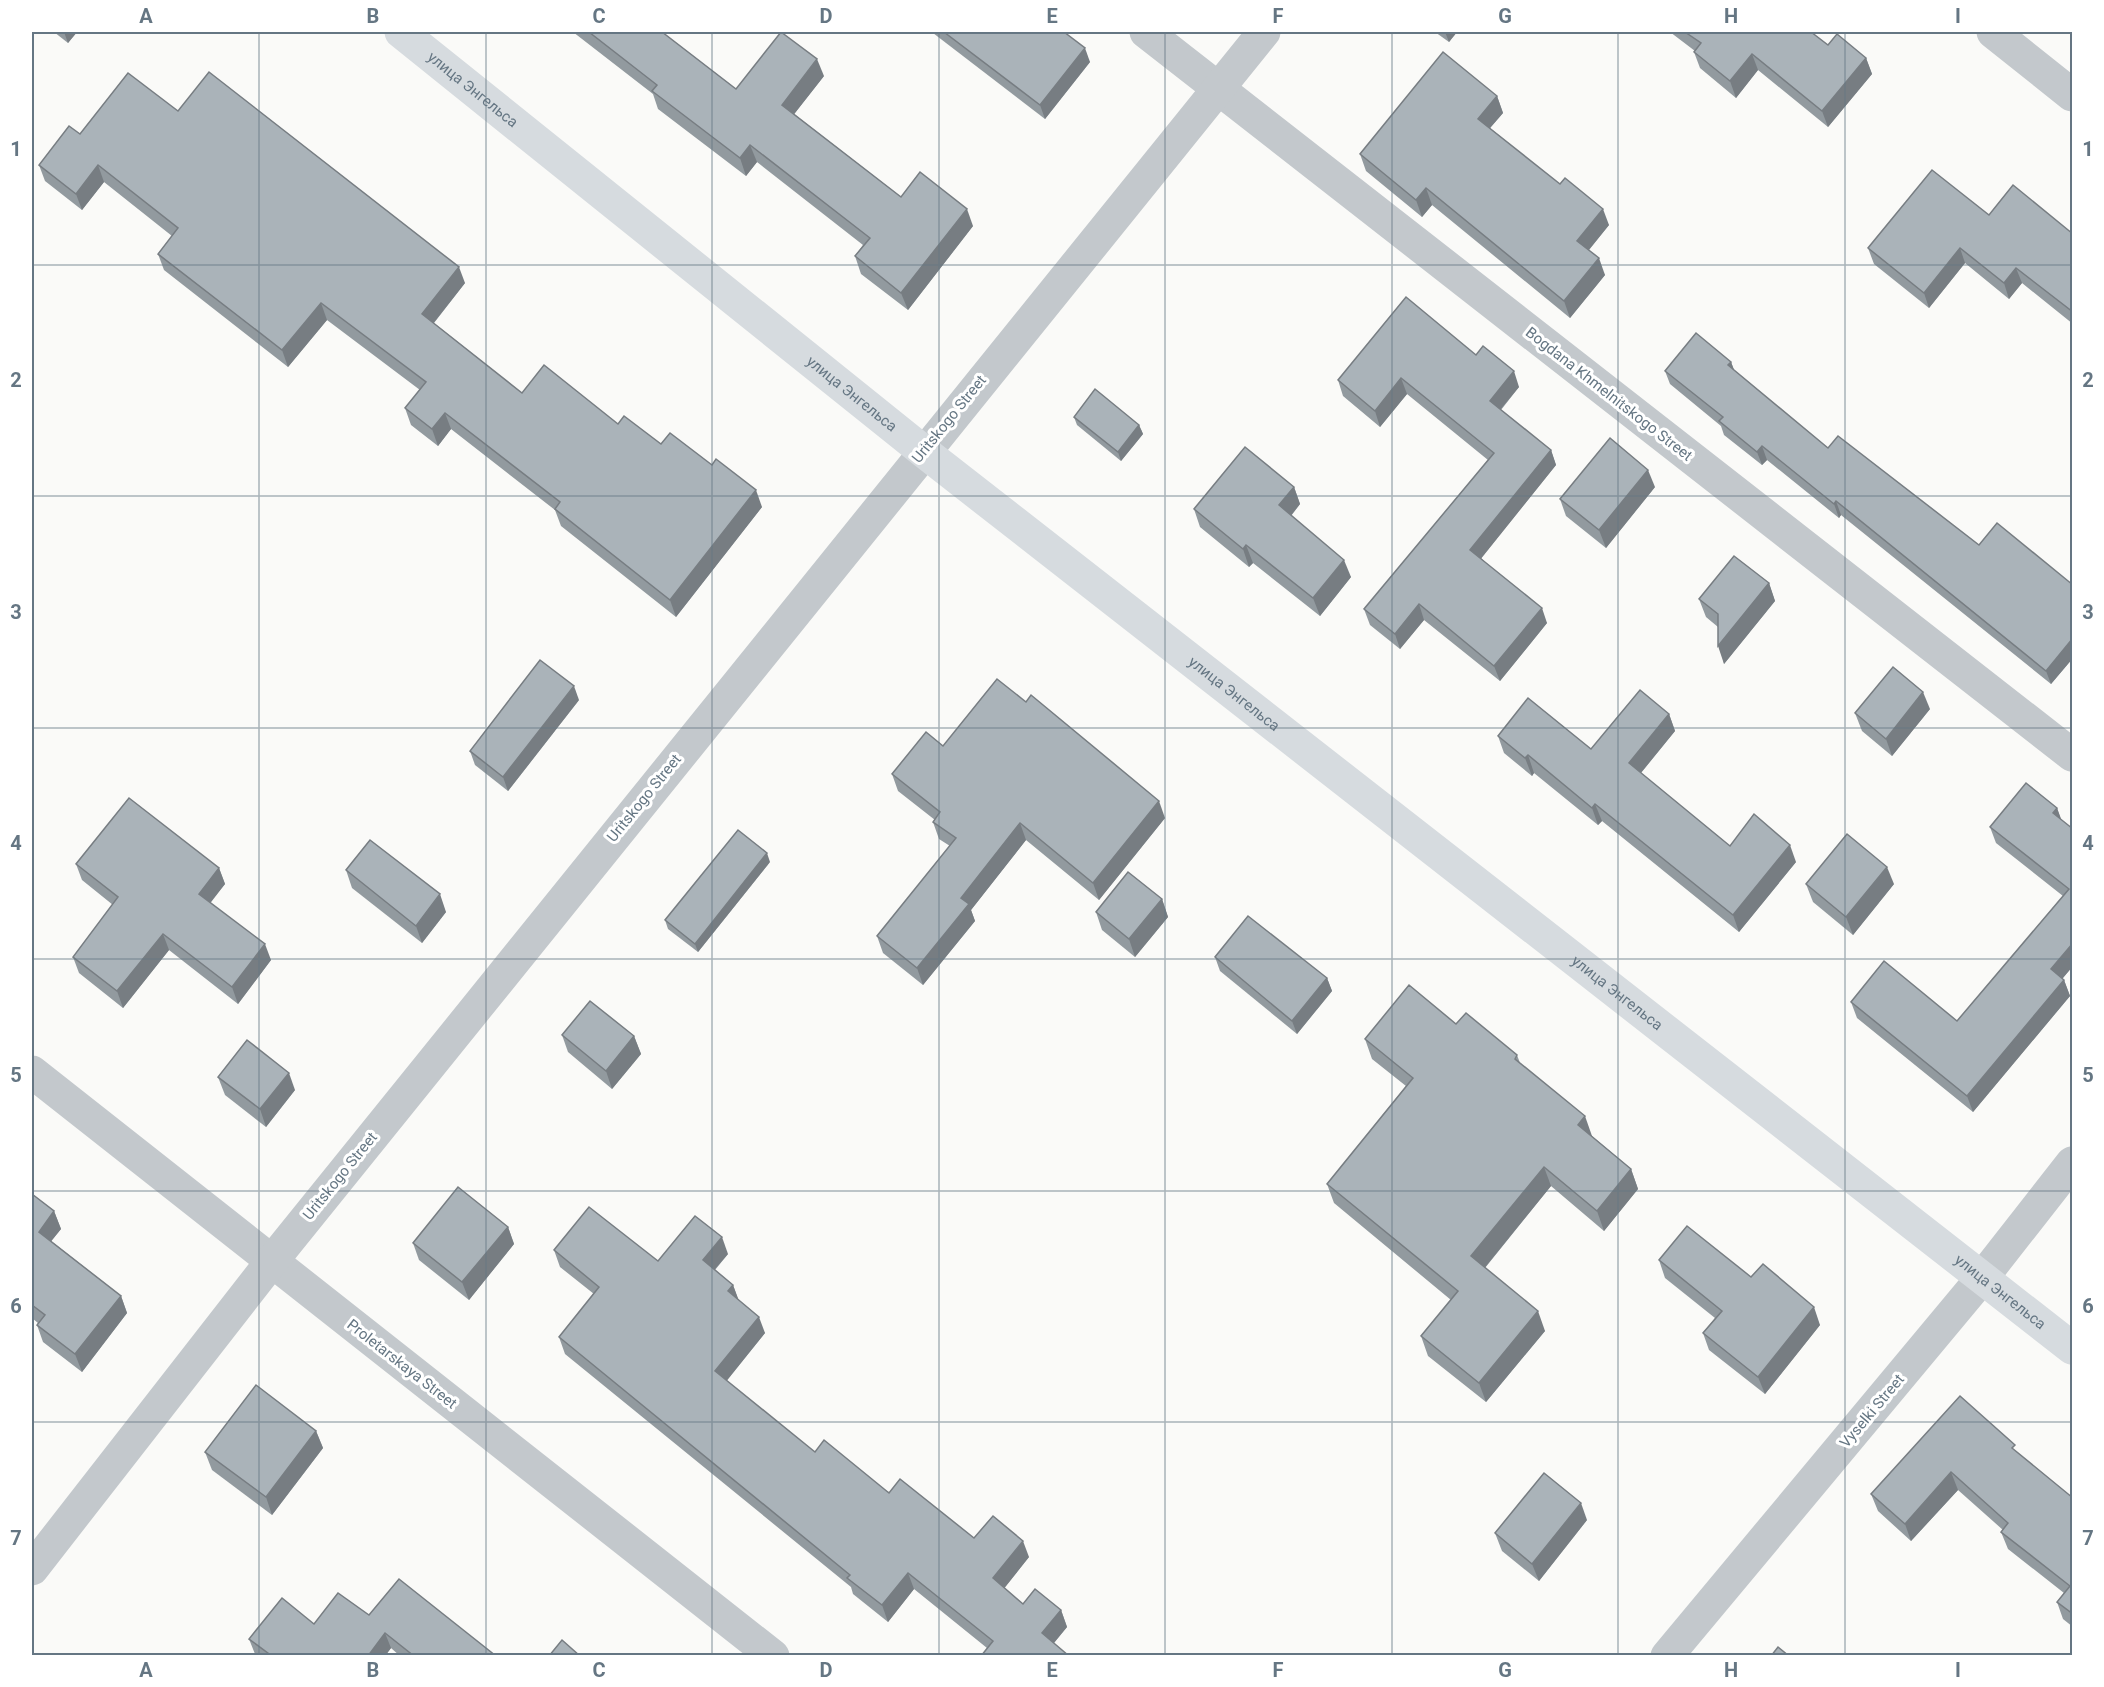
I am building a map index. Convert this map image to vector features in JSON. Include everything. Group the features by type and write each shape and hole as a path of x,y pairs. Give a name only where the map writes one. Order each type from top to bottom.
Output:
{"street":[{"name":"улица Энгельса","path":"401,32 923,451 2073,1348"},
{"name":"Bogdana Khmelnitskogo Street","path":"1146,32 2073,755"},
{"name":"Uritskogo Street","path":"32,1569 272,1261 923,451 1216,88 1264,32"},
{"path":"1992,32 2073,95"},
{"name":"Proletarskaya Street","path":"32,1072 773,1656"},
{"name":"Vyselki Street","path":"1667,1656 1982,1278 2073,1162"}],"building":[{"path":"589,32 662,32 736,89 781,32 817,59 782,105 901,197 920,172 967,209 901,293 855,256 870,238 750,145 740,158 652,91 657,85"},
{"path":"944,32 1064,32 1085,48 1040,105"},
{"path":"1685,32 1811,32 1828,45 1837,34 1866,58 1822,111 1752,54 1730,81 1694,52 1701,43"},
{"path":"1443,52 1497,96 1478,119 1560,184 1565,178 1603,209 1577,241 1599,258 1564,301 1426,188 1416,200 1360,154"},
{"path":"209,72 459,267 422,314 522,393 544,365 618,424 624,416 661,444 670,433 712,465 716,459 756,490 670,600 555,509 560,502 445,413 432,429 405,408 426,382 321,303 282,350 158,254 178,228 98,165 76,194 39,165 69,126 80,134 128,73 178,111"},
{"path":"1932,170 1989,215 2013,185 2073,234 2073,312 2016,268 2004,283 1960,248 1924,293 1868,248"},
{"path":"1406,297 1476,355 1483,346 1514,371 1490,401 1551,450 1470,550 1542,608 1494,666 1419,604 1395,634 1364,609 1494,453 1401,378 1375,411 1338,380"},
{"path":"1696,333 1731,362 1728,365 1828,448 1838,436 1979,545 1997,523 2073,585 2073,638 2046,671 1836,501 1834,504 1762,446 1757,452 1719,421 1723,417 1665,371"},
{"path":"1095,389 1139,425 1118,452 1074,417"},
{"path":"1610,438 1648,470 1599,530 1560,499"},
{"path":"1245,447 1294,487 1279,505 1344,560 1313,598 1246,545 1243,549 1194,509"},
{"path":"1734,556 1769,583 1718,646 1718,614 1699,599"},
{"path":"540,660 574,686 503,777 470,751"},
{"path":"1893,667 1923,692 1886,739 1855,713"},
{"path":"997,679 1026,702 1031,695 1159,801 1093,883 1020,823 961,898 969,904 917,968 877,936 956,838 933,822 940,812 892,774 926,732 943,746"},
{"path":"1640,690 1669,714 1629,763 1730,846 1754,814 1790,845 1733,915 1595,804 1592,808 1528,755 1525,758 1498,736 1528,698 1591,749"},
{"path":"2026,783 2057,808 2053,813 2073,829 2073,943 2051,969 2064,980 1967,1096 1851,1002 1884,961 1957,1021 2069,889 1990,827"},
{"path":"129,798 219,868 199,894 265,944 232,987 163,934 117,991 73,957 118,897 76,864"},
{"path":"738,830 767,853 695,944 665,920"},
{"path":"1847,834 1887,867 1846,917 1806,884"},
{"path":"370,840 440,894 416,926 346,870"},
{"path":"1128,872 1162,899 1129,939 1096,912"},
{"path":"1248,916 1327,978 1292,1021 1215,957"},
{"path":"1409,985 1456,1024 1466,1013 1517,1055 1515,1059 1585,1116 1578,1125 1631,1169 1597,1211 1544,1167 1471,1256 1538,1311 1479,1383 1421,1336 1458,1291 1327,1184 1413,1078 1365,1039"},
{"path":"590,1001 634,1036 606,1071 562,1035"},
{"path":"247,1040 289,1073 260,1109 218,1077"},
{"path":"458,1187 508,1227 462,1282 413,1243"},
{"path":"32,1194 54,1211 39,1232 121,1296 75,1354 37,1325 45,1315 32,1305"},
{"path":"589,1207 658,1261 695,1216 722,1237 703,1260 733,1285 728,1291 759,1317 715,1371 815,1452 824,1440 889,1493 900,1479 974,1538 993,1516 1023,1541 993,1578 1023,1604 1035,1589 1061,1610 1042,1633 1069,1656 981,1656 993,1641 908,1573 882,1605 847,1578 850,1575 559,1337 599,1287 554,1250"},
{"path":"1687,1226 1751,1277 1763,1264 1814,1307 1758,1377 1703,1333 1722,1311 1659,1260"},
{"path":"256,1385 316,1431 266,1497 205,1452"},
{"path":"1960,1396 2015,1445 2012,1448 2073,1498 2073,1614 2057,1602 2070,1586 2001,1532 2008,1523 1951,1472 1905,1524 1871,1494"},
{"path":"1544,1473 1581,1503 1532,1564 1495,1533"},
{"path":"399,1579 496,1656 414,1656 385,1633 368,1656 272,1656 249,1639 282,1598 314,1624 338,1593 369,1615"},
{"path":"562,1640 580,1656 549,1656"},
{"path":"1778,1647 1789,1656 1771,1656"}]}
